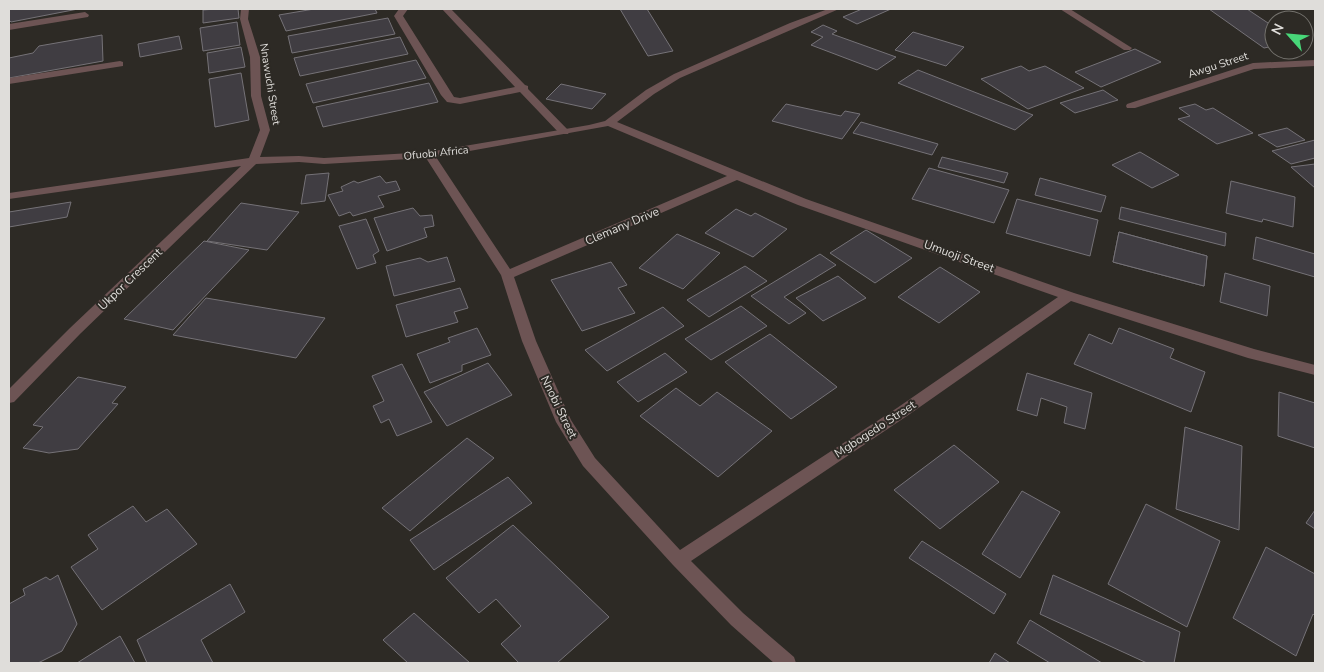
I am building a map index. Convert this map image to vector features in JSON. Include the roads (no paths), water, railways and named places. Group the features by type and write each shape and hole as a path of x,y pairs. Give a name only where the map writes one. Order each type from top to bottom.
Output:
{"street":[{"name":"Nnawuchi Street","path":"245,9 244,19 255,57 256,96 265,130 253,161"},
{"path":"404,9 398,16 446,95 451,100 524,88"},
{"path":"446,9 524,88 564,132"},
{"name":"Ofuobi Africa","path":"9,196 253,161 429,155 518,142 590,128 609,123 641,98 677,76 793,24 835,9"},
{"path":"1064,9 1127,48"},
{"path":"9,27 85,14"},
{"name":"Awgu Street","path":"1131,106 1253,66 1315,63"},
{"path":"9,80 120,64"},
{"name":"Umuoji Street","path":"609,123 802,202 1069,296 1244,351 1315,370"},
{"name":"Nnobi Street","path":"429,155 507,275 529,341 564,422 588,462 737,619 787,663"},
{"name":"Ukpor Crescent","path":"9,398 75,331 253,161"},
{"name":"Clemany Drive","path":"507,275 736,176"},
{"name":"Mgbogedo Street","path":"679,560 902,412 1069,296"}]}
